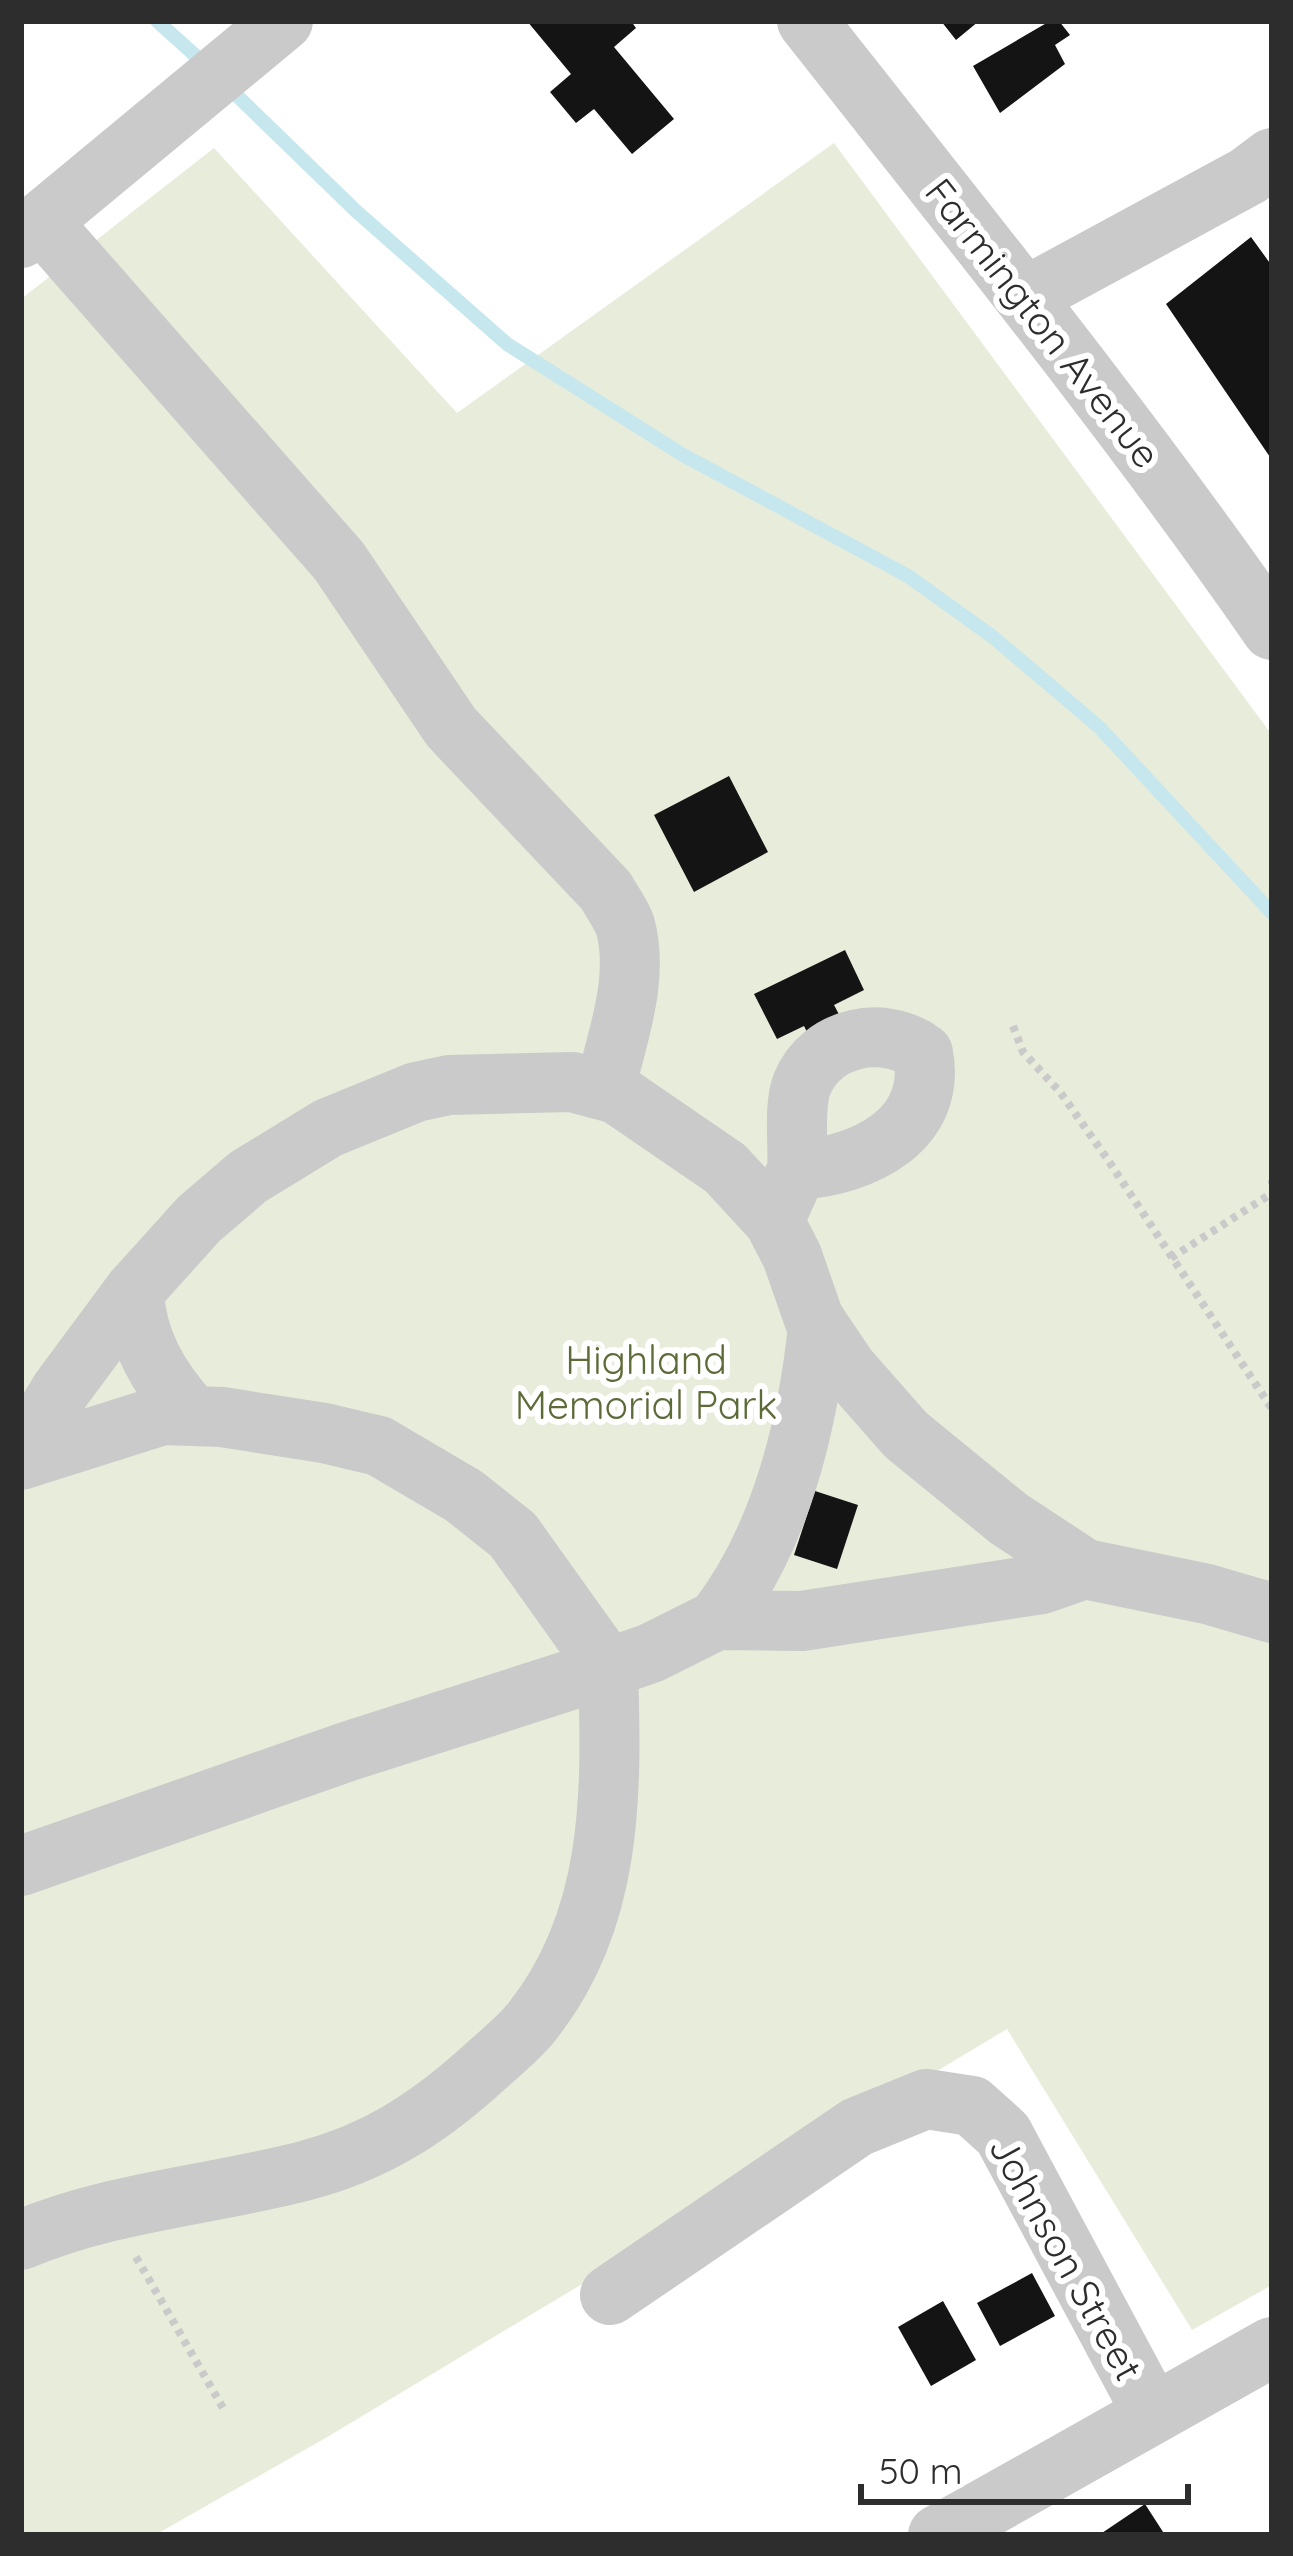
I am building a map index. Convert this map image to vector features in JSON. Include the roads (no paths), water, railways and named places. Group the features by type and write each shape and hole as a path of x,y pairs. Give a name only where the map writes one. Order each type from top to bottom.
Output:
{"street":[{"name":"Farmington Avenue","path":"807,21 1025,298 1272,630"},
{"path":"261,39 31,230 339,561 452,727 606,891 625,923 629,970 625,1010 605,1089"},
{"path":"1025,298 1264,181"},
{"path":"21,1458 60,1391 134,1291 219,1198 296,1146 359,1113 416,1092 448,1085 572,1082 605,1089 642,1108 725,1168 786,1196 818,1326 814,1365 782,1496 736,1595 717,1620 651,1653 349,1751 21,1866"},
{"path":"134,1291 142,1342 175,1396 193,1414"},
{"path":"818,1326 847,1368 906,1435 1009,1519 1085,1569 1207,1594 1272,1613"},
{"path":"21,1458 133,1421 193,1414 324,1433 379,1447 413,1463 512,1535 608,1668 610,1814 602,1870 560,1980 529,2026 436,2110 394,2139 302,2172 111,2214 21,2240"},
{"path":"717,1620 802,1621 1042,1584 1085,1569"},
{"name":"Johnson Street","path":"610,2295 857,2127 926,2099 972,2106 1004,2134 1153,2414"},
{"path":"938,2535 1272,2347"}],"waterway":[{"path":"157,21 207,66"},
{"path":"227,86 356,211 507,344 683,455 908,576 993,637 1099,727 1272,913"}],"park label":[{"name":"Highland Memorial Park","path":"646,1382"}]}
